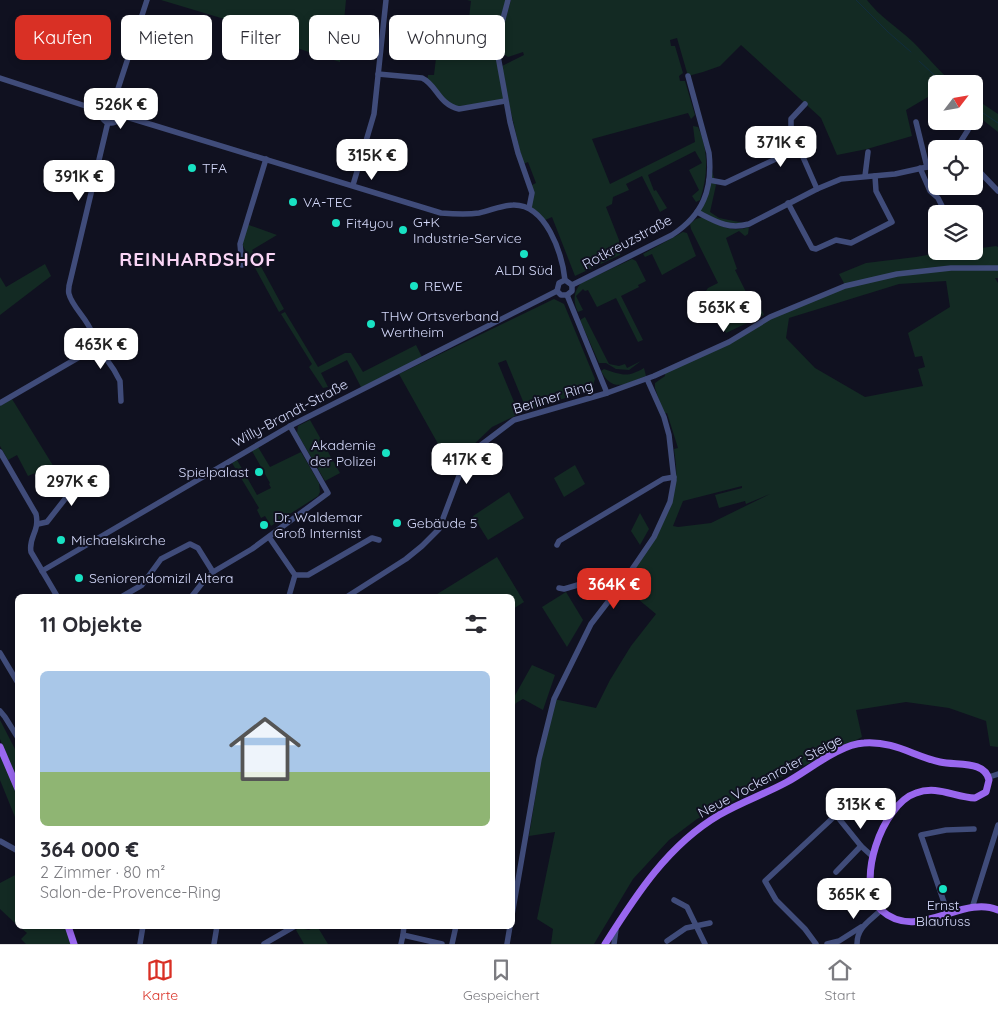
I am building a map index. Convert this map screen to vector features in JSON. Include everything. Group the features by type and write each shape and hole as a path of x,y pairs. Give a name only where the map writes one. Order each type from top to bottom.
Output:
{"main road":[{"name":"Neue Vockenroter Steige","path":"605,944 648,880 663,861 687,837 703,825 745,801 786,783 852,745 863,742 893,745 939,762 981,768 989,777"},
{"path":"0,747 15,783"},
{"path":"989,777 986,792 975,798 934,790 910,795 894,810 878,837 872,856 871,884 875,903 881,910 895,918 912,921 984,906 998,910"},
{"path":"69,929 74,944"}],"street":[{"path":"113,104 147,0"},
{"path":"353,185 374,114 386,0"},
{"path":"508,0 496,45 518,154 532,193 528,208"},
{"path":"378,74 427,80 440,97 453,107 460,109 506,101"},
{"name":"Rotkreuzstraße","path":"572,285 672,235 684,226 697,212 705,198 709,180 709,153 688,76"},
{"path":"0,78 102,111"},
{"path":"107,104 113,104 119,108 120,115 114,122 108,122 102,117 102,111 107,104"},
{"path":"805,104 791,119 791,126 817,189"},
{"path":"120,115 441,213 478,213 514,205 528,208 539,215 549,230 564,266 565,280"},
{"path":"0,403 88,352 90,349 93,339 90,330 68,294 108,122"},
{"path":"697,212 726,226 738,227 749,224 817,189 841,179 894,174 927,167 916,122"},
{"path":"962,140 968,130"},
{"path":"709,180 726,183 799,148"},
{"path":"865,176 868,152"},
{"path":"242,265 240,244 266,159"},
{"path":"920,168 930,191 938,198 942,205"},
{"path":"983,175 998,191"},
{"path":"788,204 812,248 836,240 851,244 892,222 876,191 875,176"},
{"name":"Berliner Ring","path":"351,594 406,559 422,546 438,528 448,508 459,476 481,446 514,420 607,393 647,379 706,354 770,317 845,286 902,273 951,268 998,268"},
{"path":"565,280 572,285 571,292 567,295 561,295 558,291 559,283 565,280"},
{"name":"Willy-Brandt-Straße","path":"42,571 290,426 558,291"},
{"path":"567,295 607,393"},
{"path":"90,349 105,356 113,369 120,381 121,401"},
{"path":"515,898 539,759 554,699 591,624 654,538 670,502 674,477 669,435 664,417 647,379"},
{"path":"194,594 213,572 252,549 328,493 290,426"},
{"path":"0,452 36,514 38,524 30,545 31,552 56,594"},
{"path":"38,524 46,522 65,499 105,476"},
{"path":"557,545 559,541 647,488 666,478 674,477"},
{"path":"269,537 295,575 290,594"},
{"path":"295,575 308,575 372,538 379,540"},
{"path":"126,594 142,585 161,559 190,544 198,548 213,572"},
{"path":"559,588 564,589 588,582 614,593"},
{"path":"0,653 15,677"},
{"path":"0,711 15,734"},
{"path":"989,777 998,774"},
{"path":"816,944 805,929 776,900 765,881 836,815 857,791"},
{"path":"836,815 861,846 872,856"},
{"path":"972,908 998,825"},
{"path":"948,914 921,834 946,830 974,829"},
{"path":"0,841 15,849"},
{"path":"836,872 861,846"},
{"path":"674,900 687,907 695,927 705,944"},
{"path":"827,944 839,941 861,927 881,910"},
{"path":"667,941 686,928 710,923"},
{"name":"Neue Vockenroter Steige","path":"614,944 616,927"},
{"path":"857,944 857,937 861,927"},
{"path":"140,944 142,929"},
{"path":"214,944 216,929"},
{"path":"264,944 290,929"},
{"path":"401,944 404,929"},
{"path":"452,944 455,929"},
{"path":"507,944 510,929"},
{"path":"403,935 442,944"}],"green space":[{"path":"161,0 346,0 345,15 309,15 309,52 299,49 299,15 222,15 222,18"},
{"path":"467,0 508,0 504,15 469,15 471,1"},
{"path":"511,0 867,0 883,17 913,42 944,75 928,75 928,97 906,110 912,136 867,149 837,155 821,118 741,45 720,66 688,76 677,38 670,40 671,46 675,46 683,73 679,76 680,81 685,81 695,115 691,119 688,113 592,139 610,184 695,142 693,126 698,127 706,154 705,182 700,200 696,202 692,196 699,190 689,170 702,163 695,151 648,175 654,191 656,190 667,208 660,212 642,176 626,184 629,190 613,197 612,204 606,207 619,240 620,255 575,276 552,217 543,221 529,208 530,186 536,183 528,162 523,164 501,69 502,66 524,55 523,52 508,57 505,55 505,22"},
{"path":"436,60 498,60 505,100 453,107 427,81 428,75 434,75"},
{"path":"983,104 998,114 998,132 983,120"},
{"path":"710,164 716,185 710,212 719,218 749,224 737,227 697,212 705,198"},
{"path":"703,217 720,226 731,229 749,227 748,234 745,236 739,231 726,238 737,269 735,270 746,292 752,296 764,315 726,333 714,309 718,306 711,292 707,294 706,291 718,283 691,229 690,224 696,219","holes":["742,298 750,312 735,319 728,306"]},
{"path":"246,224 277,235 252,250 284,309 279,312 242,244"},
{"path":"683,232 687,233 696,256 662,275 652,254 645,257 643,254"},
{"path":"998,247 998,278 995,278 998,283 998,747 990,746 986,721 949,708 906,702 856,710 862,737 697,819 669,840 633,879 594,944 551,944 553,929 537,919 555,832 529,836 539,774 539,759 554,699 596,708 610,680 631,646 656,614 621,585 656,534 669,506 673,491 676,473 674,449 678,448 667,413 664,414 655,383 665,376 665,372 706,354 770,317 845,285 839,274 866,263 928,255 928,260 983,260 983,248","holes":["946,281 950,307 908,333 915,357 922,356 925,367 918,369 923,386 865,397 815,368 786,338 789,318 899,284","742,486 742,488 715,495 719,508 745,501 746,504 770,494 711,523 673,526 683,501"]},
{"path":"632,259 636,261 646,281 638,285 639,287 621,296 643,340 638,342 616,298 597,307 588,290 585,291 583,289 576,296 583,310 578,312 575,305 575,293 581,283"},
{"path":"45,264 51,276 0,315 0,277 6,287"},
{"path":"554,299 564,304 595,379 592,389 527,411 506,360 498,363 519,414 492,427 470,448 456,476 399,374"},
{"path":"285,312 318,367 345,353 351,353 363,372 416,345 423,359 362,389 347,360 321,373 328,387 323,388 309,367 312,364 281,314"},
{"path":"585,317 609,364 619,366 625,364 627,368 641,361 629,370 616,369 606,363 599,363 580,320"},
{"path":"644,368 646,376 621,385 610,382 601,371 604,369 620,374 629,374"},
{"path":"12,399 65,485 67,491 64,497 60,496 52,481 39,488 36,484 39,481 35,473 28,476 17,455 8,460 0,446 0,406"},
{"path":"310,420 340,473 325,481 297,433 298,426"},
{"path":"258,447 270,467 301,452 319,483 320,492 318,496 271,526 265,516 261,518 257,510 259,508 232,463 237,460 257,495 271,488 252,451"},
{"path":"575,465 585,484 564,497 554,478"},
{"path":"509,492 524,518 488,540 473,516"},
{"path":"640,513 649,529 640,545 631,531"},
{"path":"497,557 524,602 515,608 515,594 437,594"},
{"path":"566,592 583,620 567,647 542,607"},
{"path":"532,665 555,675 543,710 523,699 515,705 515,695"},
{"path":"0,720 15,749 15,779 0,739"},
{"path":"0,747 15,784 15,817 0,780"},
{"path":"15,875 15,923 0,909 0,883"},
{"path":"22,929 69,929 74,944 26,944 21,939 27,933"},
{"path":"319,929 328,944 304,944 296,930"}],"waterway":[{"path":"856,0 911,52"},
{"path":"919,61 934,75"},
{"path":"983,113 998,123"}],"place":[{"name":"TFA","path":"192,168"},
{"name":"VA-TEC","path":"293,202"},
{"name":"Fit4you","path":"336,223"},
{"name":"G+K Industrie-Service","path":"403,230"},
{"name":"ALDI Süd","path":"524,254"},
{"name":"REWE","path":"414,286"},
{"name":"THW Ortsverband Wertheim","path":"371,324"},
{"name":"Akademie der Polizei","path":"386,453"},
{"name":"Spielpalast","path":"259,472"},
{"name":"Gebäude 5","path":"397,523"},
{"name":"Dr. Waldemar Groß Internist","path":"264,525"},
{"name":"Michaelskirche","path":"61,540"},
{"name":"Seniorendomizil Altera","path":"79,578"},
{"name":"Ernst Blaufuss","path":"943,889"}],"district":[{"name":"REINHARDSHOF","path":"198,259"}]}
